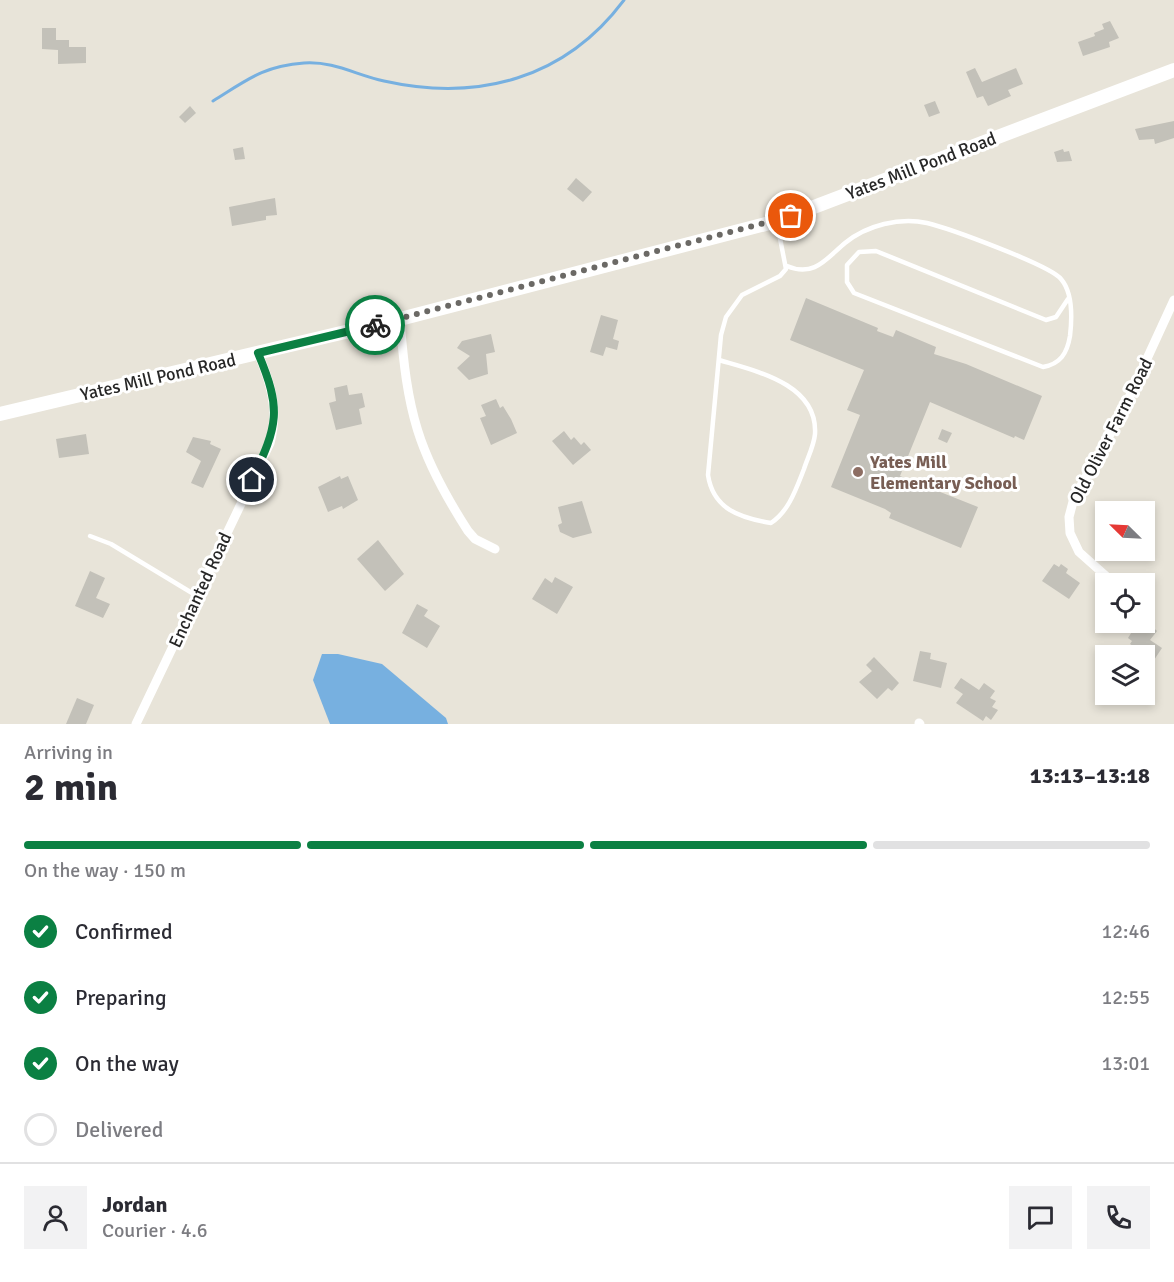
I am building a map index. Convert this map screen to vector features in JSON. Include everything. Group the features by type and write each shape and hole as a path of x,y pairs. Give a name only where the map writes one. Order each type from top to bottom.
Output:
{"street":[{"name":"Yates Mill Pond Road","path":"0,414 400,319 777,221 1174,70"},
{"name":"Old Oliver Farm Road","path":"1103,573 1079,552 1070,533 1069,517 1074,498 1122,413 1174,300"},
{"path":"400,319 409,406 427,460 468,531 475,539 495,549"},
{"name":"Enchanted Road","path":"136,724 265,455 273,430 273,391 258,353"}],"lane":[{"path":"719,360 767,375 796,391 807,403 814,417 815,436 803,472 787,508 771,522 755,520 721,506 709,483 719,360 723,326 742,295 780,276 787,266 777,221"},
{"path":"787,266 795,269 817,267 846,243 883,223 923,222 959,234 1057,275 1062,280 1068,299 1071,311 1070,338 1062,359 1054,365 1042,367 854,293 847,282 847,265 859,252 876,251 1046,320 1056,317 1068,299"},
{"path":"90,536 111,544 197,596"}],"water":[{"path":"322,654 338,654 382,664 446,718 448,724 330,724 313,680"}],"building":[{"path":"1110,21 1119,38 1109,42 1110,47 1083,56 1078,42 1095,36 1094,33 1104,29 1102,24"},
{"path":"42,28 56,28 56,40 69,40 69,47 86,47 86,63 58,64 58,50 42,49"},
{"path":"975,68 982,82 1016,68 1023,84 1008,90 1011,96 988,106 983,96 977,98 966,72"},
{"path":"935,101 940,113 929,117 924,105"},
{"path":"190,106 196,113 185,123 179,117"},
{"path":"1174,121 1174,138 1155,144 1154,139 1139,140 1135,129"},
{"path":"243,147 245,159 235,160 233,149"},
{"path":"1063,149 1064,152 1069,151 1072,161 1057,162 1054,152"},
{"path":"576,178 592,192 583,202 567,189"},
{"path":"275,198 277,215 266,216 266,220 232,226 229,207"},
{"name":"Yates Mill Elementary School","path":"806,298 878,328 877,331 893,337 896,330 936,347 934,354 966,364 1042,396 1024,440 1015,436 1014,438 930,402 900,476 978,507 961,548 889,518 891,513 885,509 831,487 860,415 847,410 864,370 790,340"},
{"path":"601,315 618,320 613,339 619,341 617,350 606,347 603,356 590,352"},
{"path":"491,334 495,352 486,354 488,374 469,380 457,368 470,356 457,348 462,341"},
{"path":"347,385 349,395 362,393 365,407 359,409 362,424 336,430 329,403 336,401 334,388"},
{"path":"496,399 500,408 503,406 517,433 491,445 480,418 486,416 481,405"},
{"path":"942,429 952,433 947,443 938,439"},
{"path":"564,431 571,440 574,437 581,445 584,442 591,450 573,465 552,441"},
{"path":"86,434 89,454 59,458 56,439"},
{"path":"193,437 211,441 210,444 221,449 203,488 191,483 201,461 186,452"},
{"path":"340,476 341,479 348,476 358,500 343,509 342,506 328,512 318,487"},
{"path":"582,501 592,533 573,538 560,532 558,525 562,523 558,507"},
{"path":"378,540 404,574 385,591 357,559"},
{"path":"1054,564 1059,567 1061,564 1068,569 1066,573 1080,583 1069,599 1042,581"},
{"path":"90,571 105,578 96,598 110,604 103,618 75,606"},
{"path":"555,577 573,587 557,614 532,599 545,578 552,583"},
{"path":"417,604 428,610 424,616 440,626 427,648 402,633"},
{"path":"1155,629 1157,631 1150,640 1162,648 1155,658 1155,645 1132,645 1132,641 1128,638 1131,633 1155,633"},
{"path":"920,651 931,653 930,659 947,663 941,688 913,681"},
{"path":"874,657 899,683 892,691 888,688 877,699 859,682 872,671 866,665"},
{"path":"961,678 979,690 984,683 995,691 990,698 996,701 992,707 998,710 991,720 986,716 983,721 956,703 963,694 954,688"},
{"path":"77,698 94,705 86,724 66,724"}],"waterway":[{"path":"213,101 256,75 277,67 304,63 325,64 384,81 419,87 453,88 486,85 517,78 547,66 575,49 601,27 624,0"}],"way so far":[{"path":"375,325 791,216"}],"place":[{"name":"Yates Mill Elementary School","path":"858,472"}],"route":[{"path":"252,480 270,443 275,417 273,391 258,353 375,325"}]}
